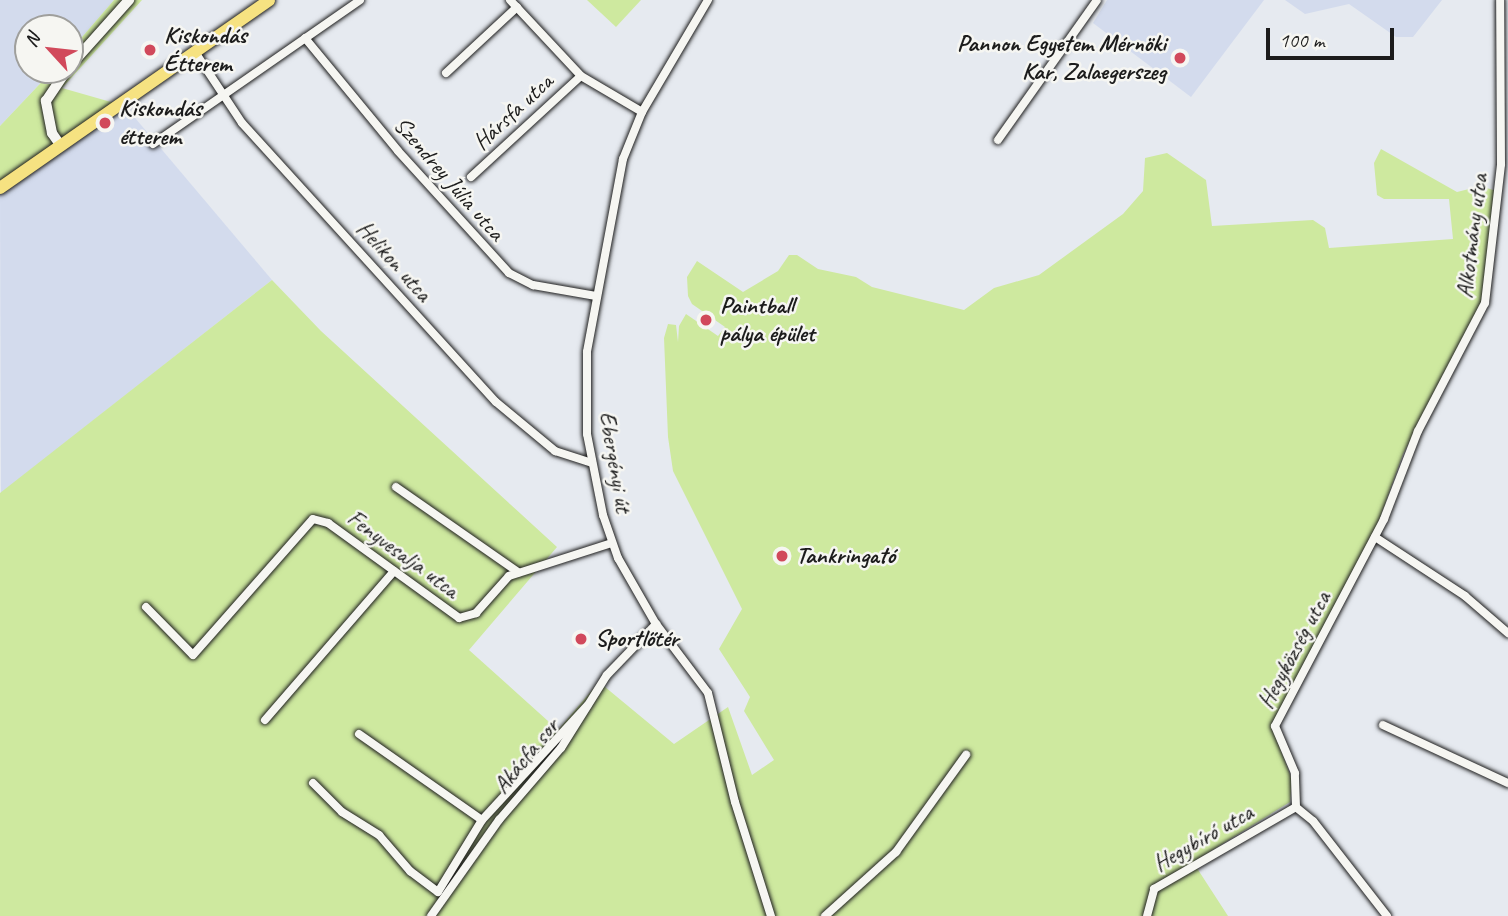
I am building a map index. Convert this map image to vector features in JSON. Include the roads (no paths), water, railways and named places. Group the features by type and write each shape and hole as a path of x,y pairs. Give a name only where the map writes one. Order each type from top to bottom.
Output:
{"main road":[{"path":"0,188 265,1"}],"street":[{"path":"84,51 130,0"},
{"path":"153,145 360,0"},
{"path":"510,0 581,76 642,112"},
{"name":"Ebergényi út","path":"708,0 642,112 616,185 596,296 586,378 592,463 612,543 656,624 708,693 731,789 771,916"},
{"path":"998,140 1097,0"},
{"name":"Alkotmány utca","path":"1375,537 1418,430 1485,303 1501,164 1500,0"},
{"path":"446,73 517,7"},
{"name":"Szendrey Júlia utca","path":"305,38 398,151 509,273 533,285 596,296"},
{"name":"Helikon utca","path":"195,52 242,123 496,402 555,451 592,463"},
{"name":"Hársfa utca","path":"471,177 581,76"},
{"path":"57,84 46,101 52,133 61,146"},
{"path":"396,487 518,572"},
{"name":"Fenyvesalja utca","path":"146,607 193,654 313,519 328,523 453,615 465,618 476,613 503,581 518,572 612,543"},
{"path":"1375,537 1465,596 1508,633"},
{"name":"Hegyközség utca","path":"1296,807 1295,773 1276,733 1277,721 1375,537"},
{"path":"265,720 394,570"},
{"name":"Akácfa sor","path":"431,916 499,820 561,748 607,675 656,624"},
{"path":"313,783 342,812 379,835 410,871 438,892 482,820 587,706"},
{"path":"1383,724 1508,783"},
{"path":"359,734 482,820"},
{"path":"825,916 896,852 966,755"},
{"path":"1296,807 1320,828 1387,916"},
{"name":"Hegybíró utca","path":"1147,916 1154,889 1296,807"}],"place":[{"name":"Kiskondás Étterem","path":"150,50"},
{"name":"Pannon Egyetem Mérnöki Kar, Zalaegerszeg","path":"1180,58"},
{"name":"Kiskondás étterem","path":"105,123"},
{"name":"Paintball pálya épület","path":"706,320"},
{"name":"Tankringató","path":"782,556"},
{"name":"Sportlőtér","path":"581,639"}]}
